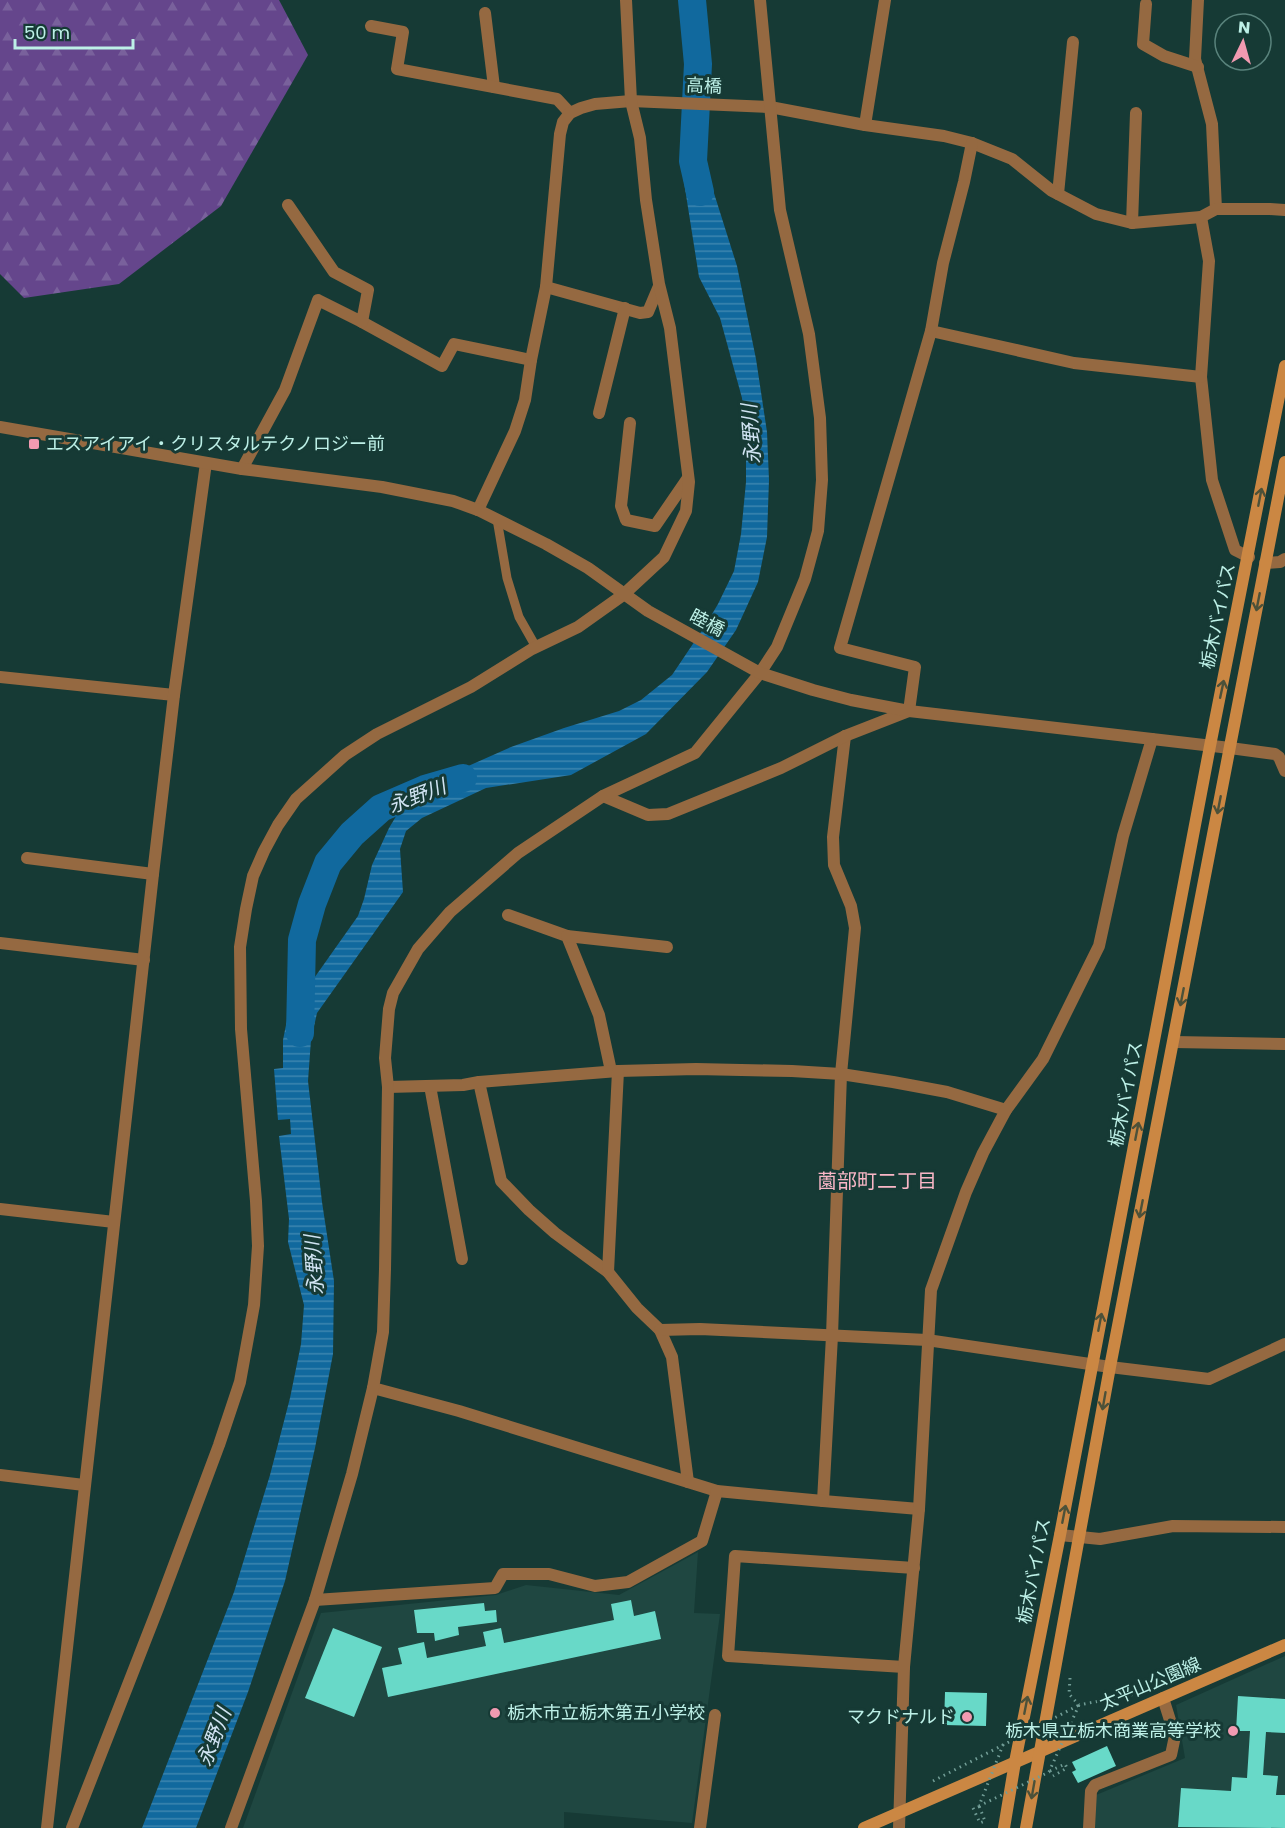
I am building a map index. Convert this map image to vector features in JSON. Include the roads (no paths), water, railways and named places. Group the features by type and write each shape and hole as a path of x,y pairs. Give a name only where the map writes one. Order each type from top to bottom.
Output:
{"main road":[{"name":"栃木バイパス","path":"1004,1828 1210,746 1285,366"},
{"name":"栃木バイパス","path":"1026,1828 1110,1367 1285,462"},
{"name":"太平山公園線","path":"864,1828 1285,1645"}],"street":[{"path":"72,1828 158,1608 240,1382 254,1305 258,1246 239,988 240,947 253,876 278,825 296,799 345,755 377,734 471,687 536,647 578,627 623,595 664,558 686,511 688,478 670,328 659,284 639,138 631,102 626,0"},
{"path":"231,1828 315,1600 352,1474 373,1388 383,1322 386,1269 388,1087 385,1058 389,1009 393,993 418,949 450,912 490,875 518,853 603,796 695,753 755,669 777,647 805,579 818,531 822,480 820,418 809,334 780,210 760,0"},
{"path":"865,124 885,0"},
{"path":"1198,0 1195,59 1212,124 1216,209"},
{"path":"1146,4 1143,44 1164,56 1198,67"},
{"path":"484,13 494,87"},
{"path":"371,26 403,32 397,69 557,99 570,112 563,122 560,134 546,287 525,400 515,431 478,510"},
{"path":"1058,194 1073,42"},
{"name":"高橋","path":"570,112 595,104 631,102 770,107 944,136 972,143 1012,159 1052,191 1096,214 1132,223 1201,217"},
{"path":"1132,223 1136,113"},
{"path":"603,796 648,815 668,814 781,768 845,736 909,711 915,667 840,648 931,331 943,263 972,143"},
{"path":"288,205 334,272 368,290 362,322"},
{"path":"1249,557 1235,550 1212,480 1201,377 1209,261 1201,217 1216,209 1285,210"},
{"path":"546,287 640,313 648,312 659,284"},
{"path":"242,469 285,390 318,300 442,366 454,345 531,360"},
{"path":"599,413 625,308"},
{"path":"931,331 1074,363 1201,377"},
{"path":"630,423 621,506 626,520 655,525 688,478"},
{"name":"睦橋","path":"0,427 242,469 382,487 453,501 478,510 546,544 588,568 648,611 755,669 813,690 851,700 909,711 1282,756"},
{"path":"47,1828 153,874 174,695 206,463"},
{"path":"1265,562 1280,562 1285,559"},
{"path":"0,677 174,695"},
{"path":"823,1501 832,1336 841,1074 855,928 850,906 834,865 833,837 845,736"},
{"path":"898,1828 904,1667 919,1509 931,1290 970,1182 983,1153 1006,1110 1043,1059 1099,946 1123,836 1152,739"},
{"path":"1282,756 1285,771"},
{"path":"27,858 153,874"},
{"path":"508,915 567,936 667,947"},
{"path":"567,936 599,1015 615,1071 608,1272"},
{"path":"0,943 144,960"},
{"path":"1173,1042 1285,1044"},
{"path":"388,1087 462,1085 615,1071 741,1069 841,1074 947,1092 1006,1110"},
{"path":"479,1082 501,1181 555,1233 608,1272 637,1308 660,1329 672,1357 688,1482"},
{"path":"430,1086 462,1259"},
{"path":"0,1209 114,1222"},
{"path":"660,1329 927,1340 1209,1379 1285,1344"},
{"path":"373,1388 471,1415 717,1491 919,1509"},
{"path":"0,1476 84,1485"},
{"path":"315,1600 495,1588 503,1574 549,1574 595,1586 628,1582 702,1541 717,1491"},
{"path":"1060,1535 1100,1539 1173,1526 1285,1527"},
{"path":"904,1667 728,1656 735,1556 914,1568"},
{"path":"1089,1828 1091,1791 1095,1785 1171,1755 1175,1736 1163,1698"},
{"path":"700,1828 715,1715"}],"lane":[{"path":"497,519 510,588 519,617 536,647"}],"water":[{"path":"701,152 737,266 756,359 767,432 769,480 767,537 758,582 736,630 707,672 646,734 571,775 486,788 422,818 406,831 400,849 403,892 317,1013 311,1040 308,1081 334,1281 333,1354 315,1448 285,1581 248,1692 196,1828 142,1828 234,1592 270,1475 301,1344 304,1305 288,1242 289,1219 279,1136 291,1134 290,1119 278,1120 274,1069 283,1068 283,1040 288,1015 358,916 372,865 389,828 404,803 448,775 511,747 619,711 641,700 672,675 705,626 734,571 741,534 746,482 746,436 742,398 720,318 699,277 680,157"}],"waterway":[{"name":"永野川","path":"692,0 698,64 693,161 700,192"},
{"name":"永野川","path":"300,1033 302,940 312,904 328,863 352,834 381,808 425,789 463,778"}],"place":[{"name":"エスアイアイ・クリスタルテクノロジー前","path":"34,444"},
{"name":"栃木市立栃木第五小学校","path":"495,1713"},
{"name":"マクドナルド","path":"967,1717"},
{"name":"栃木県立栃木商業高等学校","path":"1233,1731"}],"district":[{"name":"薗部町二丁目","path":"877,1181"}]}
